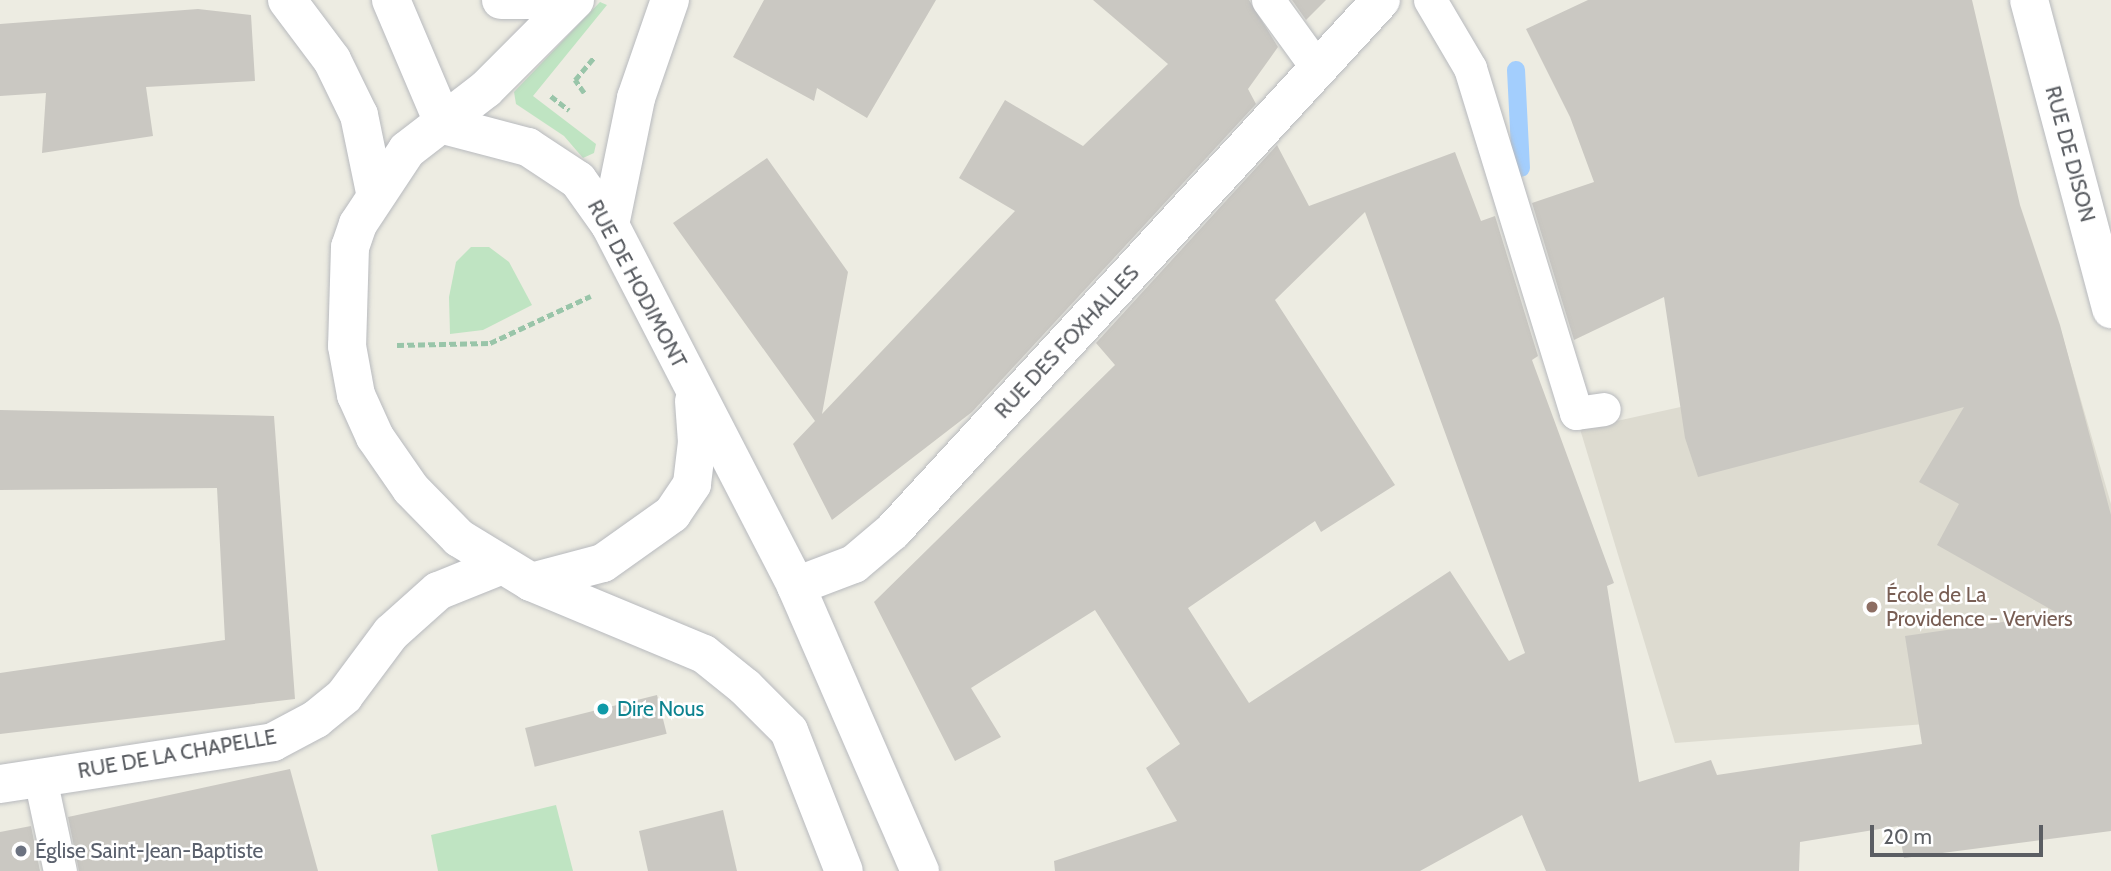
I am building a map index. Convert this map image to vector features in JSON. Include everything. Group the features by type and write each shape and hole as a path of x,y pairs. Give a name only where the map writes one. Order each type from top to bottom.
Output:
{"main road":[{"path":"287,0 332,60 359,115 375,192"},
{"path":"391,0 444,125"},
{"path":"501,0 545,0"},
{"path":"575,0 444,125 407,150 375,192 350,247 347,346 356,395 375,437 411,489 459,538 515,574 704,654 745,687 789,731 844,871"},
{"path":"610,225 636,97 670,0"},
{"name":"RUE DES FOXHALLES","path":"796,586 854,564 893,531 1381,0"},
{"name":"RUE DE DISON","path":"2029,0 2111,309"},
{"name":"RUE DE HODIMONT","path":"444,125 528,147 578,180 610,225 632,275 796,586 920,871"},
{"name":"RUE DE HODIMONT","path":"515,574 603,563 672,514 692,484 697,442 693,392"},
{"name":"RUE DE LA CHAPELLE","path":"0,784 273,742 316,719 344,696 391,633 438,591 515,574"}],"lane":[{"path":"1268,0 1318,69"},
{"path":"1430,0 1470,68 1576,413 1604,409"},
{"path":"40,778 60,871"}],"path":[{"path":"347,346 490,343 632,275"}],"shaded area":[{"name":"École de La Providence - Verviers","path":"2059,324 2111,504 2111,710 1675,743 1580,429"}],"green space":[{"path":"600,2 607,5 533,96 596,144 594,153 583,158 564,136 516,104 514,92"},
{"path":"471,247 489,247 509,262 532,305 483,330 450,334 449,297 456,262"},
{"path":"556,805 573,871 438,871 431,835"}],"building":[{"path":"764,0 936,0 867,118 817,88 814,101 733,57"},
{"path":"1093,0 1249,0 1278,47 1248,89 1256,104 972,412 832,520 793,444 815,421 673,223 767,158 848,272 822,414 1015,211 959,178 1005,100 1083,146 1168,64"},
{"path":"1292,0 1326,0 1306,20"},
{"path":"1588,0 1972,0 2020,205 2060,325 2111,515 2111,831 1904,858 1898,826 1800,842 1799,871 1546,871 1522,815 1420,871 1055,871 1054,861 1177,821 1146,768 1180,744 1095,610 971,688 1001,737 955,761 874,602 1115,365 1096,343 1277,145 1309,206 1455,152 1481,221 1495,216 1538,356 1532,360 1614,583 1607,586 1639,782 1711,760 1717,775 1922,744 1905,636 2059,614 1937,545 1959,504 1919,482 1964,407 1698,477 1685,438 1664,297 1574,340 1532,203 1594,182 1570,117 1526,29","holes":["1365,212 1525,653 1509,661 1450,571 1249,703 1188,608 1315,521 1321,532 1395,485 1275,300"]},
{"path":"198,9 251,15 255,81 146,87 153,136 42,153 46,93 0,96 0,24"},
{"path":"0,410 274,416 295,699 0,734 0,673 225,640 217,488 0,490"},
{"path":"657,695 667,734 535,767 525,728"},
{"path":"290,769 318,871 79,871 68,817"},
{"path":"723,810 737,871 648,871 639,831"},
{"name":"Église Saint-Jean-Baptiste","path":"31,826 40,871 0,871 0,832"}],"waterway":[{"path":"1516,70 1521,168"}],"place":[{"name":"École de La Providence - Verviers","path":"1872,607"},
{"name":"Dire Nous","path":"603,709"},
{"name":"Église Saint-Jean-Baptiste","path":"21,851"}]}
